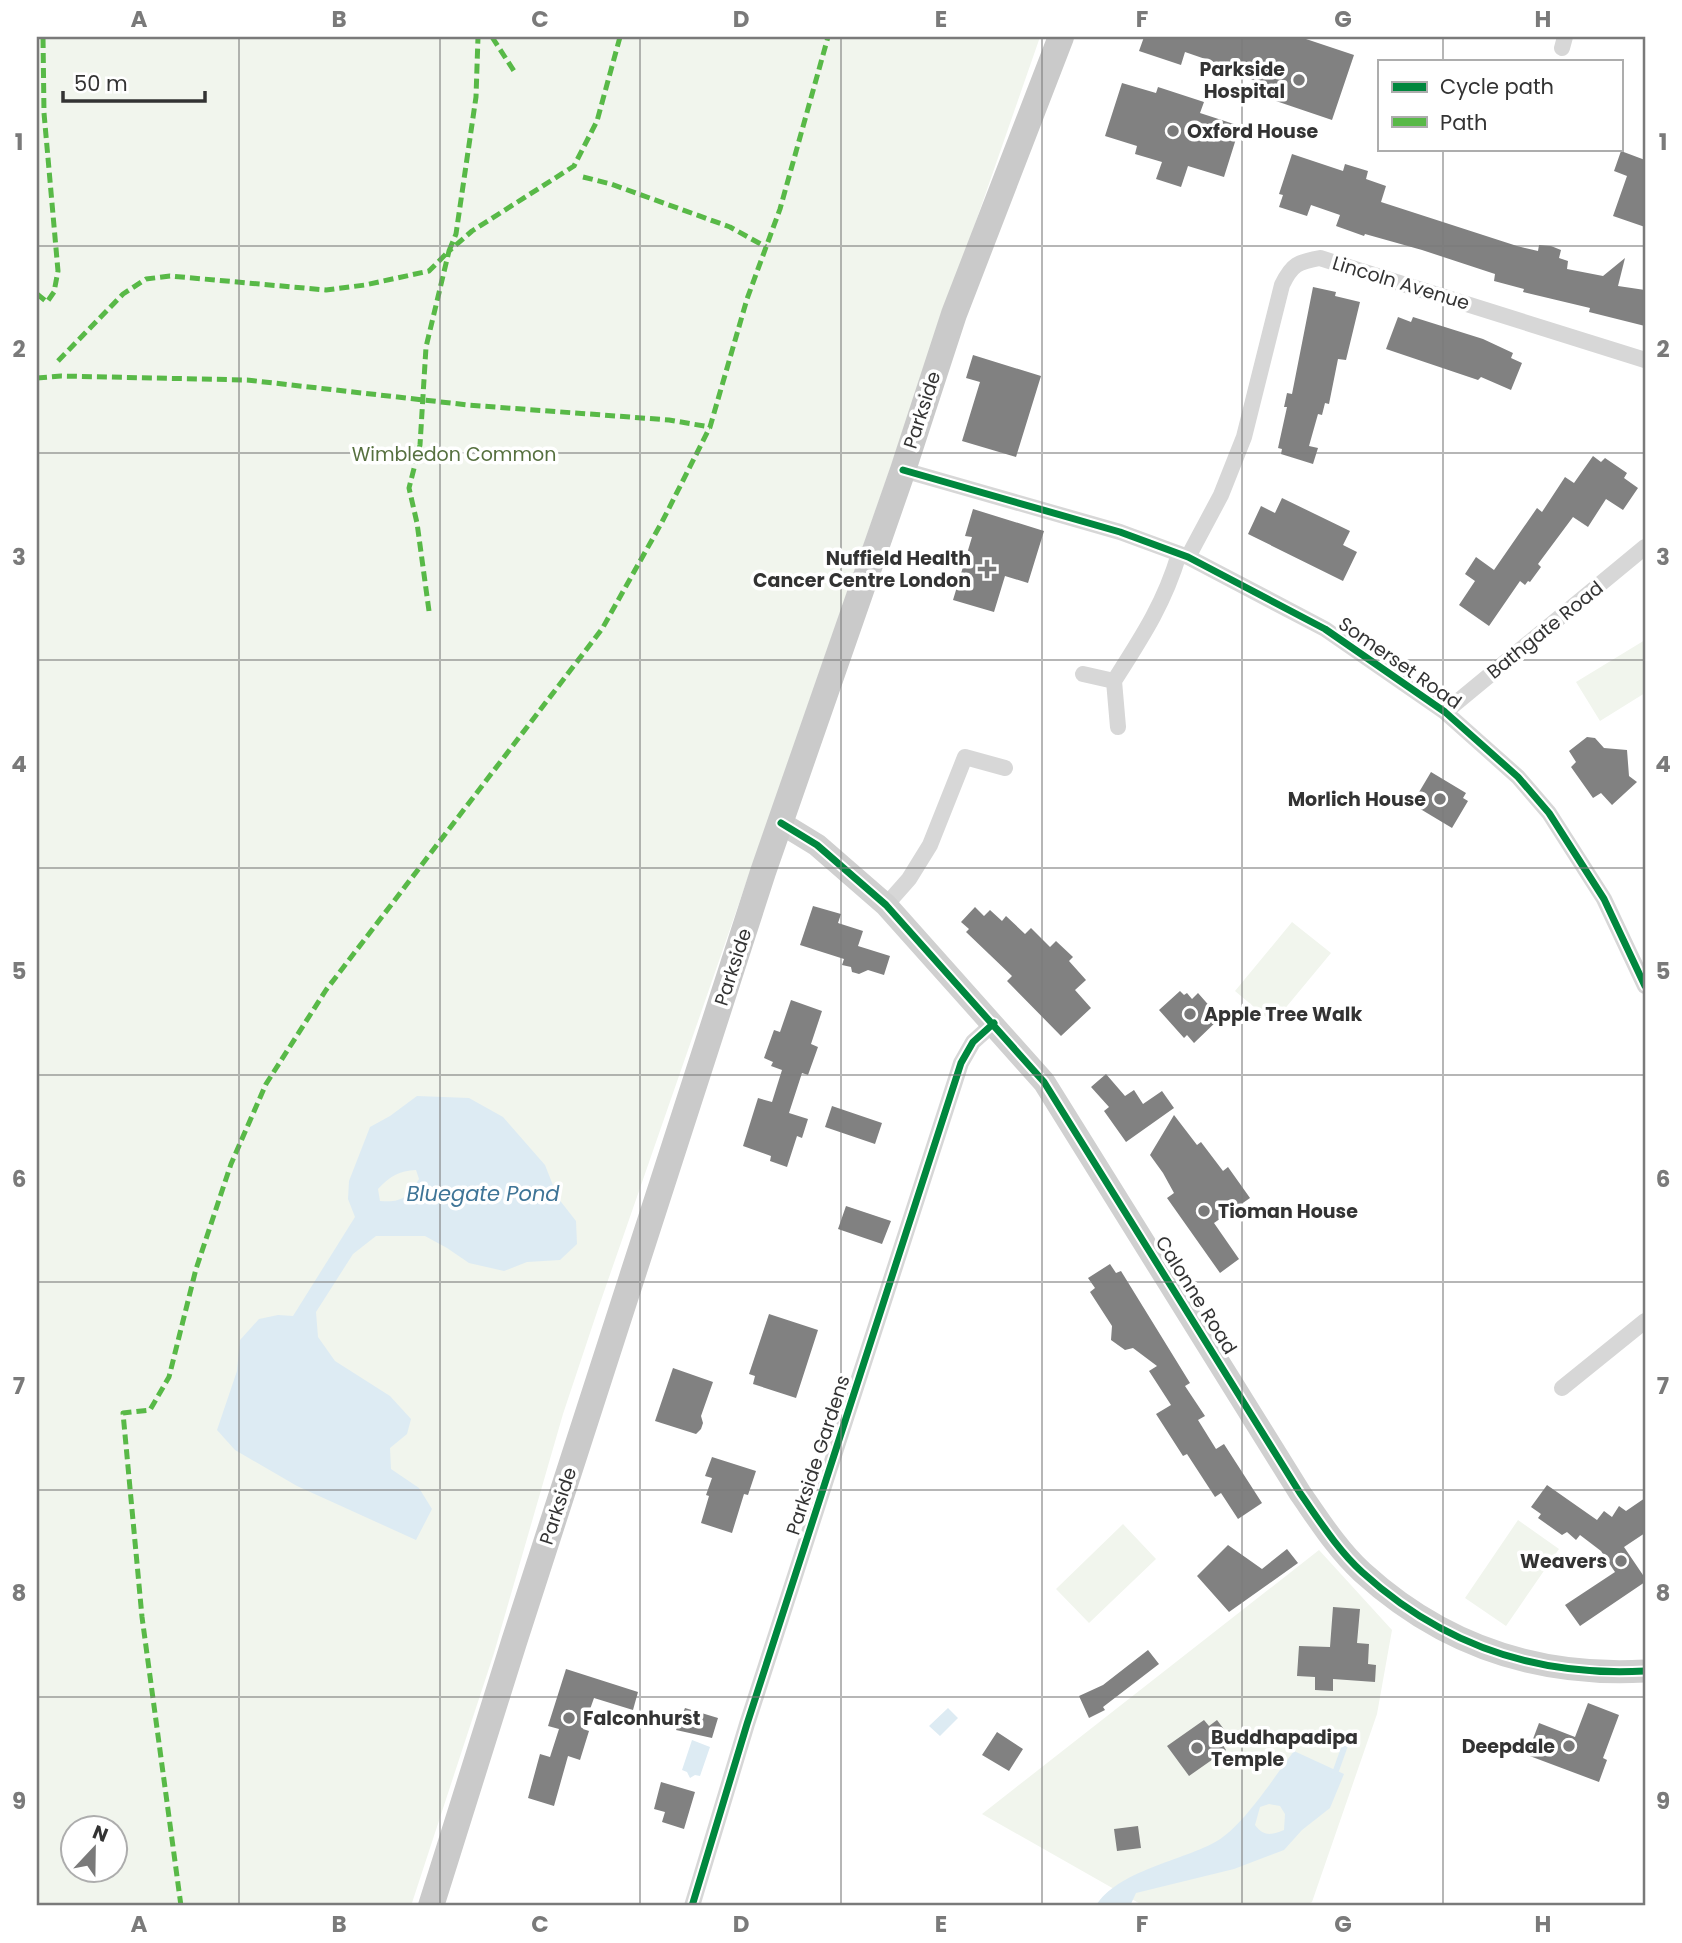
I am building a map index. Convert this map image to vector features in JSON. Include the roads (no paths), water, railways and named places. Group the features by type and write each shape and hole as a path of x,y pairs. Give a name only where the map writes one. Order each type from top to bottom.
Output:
{"main road":[{"name":"Parkside","path":"431,1906 514,1642 781,823 954,314 1061,37"}],"street":[{"name":"Lincoln Avenue","path":"1114,681 1153,620 1184,555 1221,495 1244,438 1282,285 1290,268 1303,261 1320,258 1645,360"},
{"name":"Somerset Road","path":"903,470 1120,532 1184,555 1325,629 1445,712 1518,777 1549,813 1604,899 1645,986"},
{"name":"Bathgate Road","path":"1445,712 1645,547"},
{"path":"1083,674 1114,681 1118,727"},
{"path":"886,905 909,878 930,845 965,757 1005,768"},
{"name":"Calonne Road","path":"781,823 817,845 886,905 1044,1082 1300,1493 1340,1548 1362,1572 1431,1622 1503,1656 1570,1670 1645,1671"},
{"name":"Parkside Gardens","path":"692,1906 743,1738 961,1063 973,1042 994,1023"},
{"path":"1562,1388 1645,1321"}],"water":[{"name":"Bluegate Pond","path":"417,1096 469,1098 503,1117 545,1165 558,1198 576,1221 577,1244 560,1260 527,1262 504,1271 469,1263 425,1236 376,1236 353,1254 316,1312 318,1337 335,1361 390,1396 411,1419 407,1434 390,1448 391,1469 419,1488 432,1509 416,1540 297,1486 235,1450 217,1430 237,1371 240,1340 259,1319 278,1315 293,1316 355,1217 348,1199 349,1181 370,1127","holes":["416,1170 419,1179 404,1198 380,1201 378,1189 395,1175"]},
{"path":"948,1708 958,1718 940,1736 929,1726"},
{"path":"692,1740 710,1747 700,1776 690,1778 687,1772 682,1770"},
{"path":"1294,1751 1344,1774 1330,1808 1302,1830 1284,1850 1234,1869 1136,1893 1130,1906 1096,1906 1106,1894 1135,1875 1203,1848 1227,1834 1248,1812","holes":["1269,1804 1280,1806 1285,1814 1284,1830 1268,1834 1258,1829 1255,1825 1260,1807"]}],"waterway":[{"path":"1334,1776 1348,1737"}],"place":[{"name":"Parkside Hospital","path":"1299,80"},
{"name":"Oxford House","path":"1173,131"},
{"name":"Nuffield Health Cancer Centre London","path":"987,569"},
{"name":"Morlich House","path":"1440,799"},
{"name":"Apple Tree Walk","path":"1190,1014"},
{"name":"Tioman House","path":"1204,1211"},
{"name":"Weavers","path":"1621,1561"},
{"name":"Falconhurst","path":"569,1718"},
{"name":"Deepdale","path":"1569,1746"},
{"name":"Buddhapadipa Temple","path":"1197,1748"}],"park label":[{"name":"Wimbledon Common","path":"454,454"}]}
